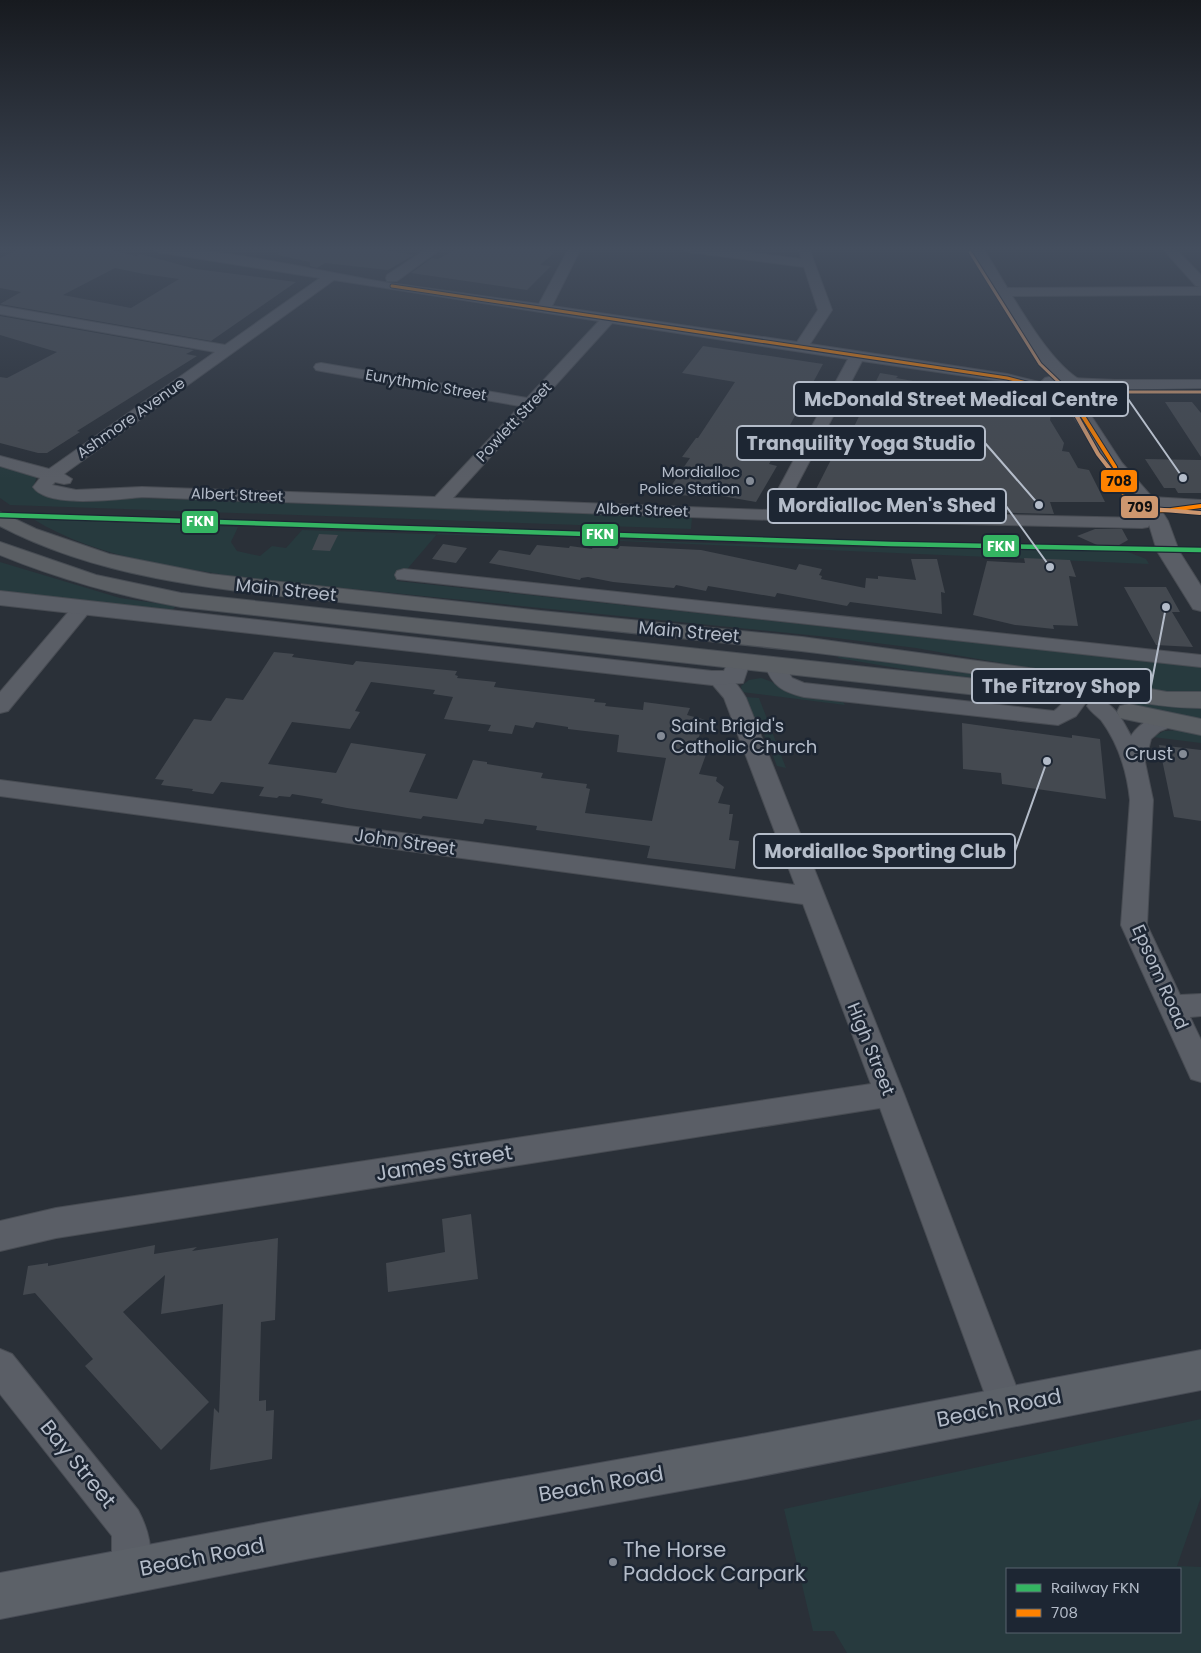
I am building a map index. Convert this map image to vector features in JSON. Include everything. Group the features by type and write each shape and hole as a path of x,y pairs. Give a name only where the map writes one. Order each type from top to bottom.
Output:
{"highway":[{"name":"Main Street","path":"0,518 29,533 104,560 174,575 416,604 729,636 949,663 1050,678 1167,700 1201,700"},
{"name":"Main Street","path":"0,548 70,575 146,594 229,606 406,626 727,674 775,665 997,689 1087,704 1201,727"},
{"path":"406,626 416,604"},
{"path":"727,674 729,636"}],"main road":[{"name":"Beach Road","path":"0,1596 298,1538 736,1460 1201,1370"}],"street":[{"path":"86,325 226,350"},
{"name":"Ashmore Avenue","path":"52,476 261,325"},
{"name":"Powlett Street","path":"439,503 603,325"},
{"path":"656,325 1063,386 1201,384"},
{"path":"801,347 815,325"},
{"path":"1024,325 1115,467 1122,491 1140,510 1165,543 1201,604"},
{"path":"773,515 857,356"},
{"name":"Eurythmic Street","path":"321,367 532,403"},
{"path":"0,460 52,476"},
{"name":"Albert Street","path":"52,476 46,480 42,487 54,492 93,494 142,492 773,515 1140,510 1200,506"},
{"name":"Main Street","path":"404,575 1201,661"},
{"name":"Main Street","path":"0,598 727,674"},
{"path":"0,706 83,607"},
{"name":"High Street","path":"727,674 810,896 889,1094 1006,1407"},
{"name":"Epsom Road","path":"1087,704 1112,720 1134,761 1140,794 1140,817 1132,900 1134,925 1201,1070"},
{"name":"Epsom Road","path":"1134,761 1141,734 1148,728 1168,720"},
{"name":"John Street","path":"0,788 810,896"},
{"path":"1173,1007 1201,1005"},
{"name":"James Street","path":"0,1236 56,1223 889,1094"},
{"name":"Bay Street","path":"0,1366 126,1523 130,1535 131,1571"}],"green space":[{"path":"0,465 37,476 34,486 108,497 692,517 691,529 10,505 0,498"},
{"path":"33,519 238,527 231,542 237,551 260,556 272,546 286,548 302,530 437,534 397,581 1201,667 1201,692 1159,691 916,648 828,637 226,575 169,566 112,553 58,533"},
{"path":"438,533 558,538 437,534"},
{"path":"558,538 831,547 1123,550 1146,559 1149,564"},
{"path":"0,562 120,598 176,606 172,610 0,592"},
{"path":"839,656 982,673 1201,707 1201,719 1005,681 920,672 838,658"},
{"path":"761,678 772,682 784,690 799,693 802,697 843,702 845,705 742,692 741,686 749,680"},
{"path":"745,697 759,698 786,768 777,766 757,717 752,717"},
{"path":"1180,730 1201,734 1201,743 1153,737 1164,731"},
{"path":"1201,1419 1201,1497 1177,1566 1201,1567 1201,1653 847,1653 834,1631 813,1631 784,1509"}],"building":[{"path":"0,325 52,325 194,350 186,354 197,356 77,431 80,432 47,453 38,453 0,443 0,377 7,378 57,352 0,335"},
{"path":"121,325 234,325 211,341"},
{"path":"703,346 823,364 769,464 777,466 756,502 710,494 708,496 665,495 690,458 682,457 696,438 698,438 735,382 682,373"},
{"path":"880,373 930,384 931,381 1004,391 1005,388 1036,393 1032,404 1049,407 1049,412 1051,412 1050,420 1064,443 1062,451 1069,452 1078,468 1089,470 1105,502 1050,502 1054,514 974,512 974,506 926,501 924,504 894,500 891,507 866,502 864,508 840,503 839,507 810,501 842,438 848,439"},
{"path":"1165,402 1192,402 1201,413 1201,457"},
{"path":"1145,459 1201,460 1201,493 1178,493 1175,488 1164,488"},
{"path":"1095,529 1122,529 1128,540 1114,548 1097,545 1077,536"},
{"path":"319,534 338,535 330,551 312,550"},
{"path":"443,544 467,548 456,563 432,559"},
{"path":"537,545 592,549 593,546 618,549 620,546 701,550 796,570 799,564 822,569 819,575 822,576 821,579 865,588 866,578 878,579 878,576 916,580 911,559 937,559 945,593 941,592 942,614 850,602 847,606 777,593 775,597 708,586 706,591 676,585 674,588 613,582 588,577 581,578 580,580 489,563 499,550 530,555"},
{"path":"1024,558 1070,560 1076,577 1069,576 1078,626 1053,625 1054,629 1015,625 973,615 987,561 1025,563"},
{"path":"1124,587 1166,587 1180,612 1172,612 1193,647 1156,645"},
{"path":"274,652 294,654 292,657 353,665 356,661 457,671 455,675 458,676 457,678 496,682 494,687 595,699 594,702 606,703 605,706 643,710 644,702 690,708 687,715 706,720 695,746 708,749 699,774 717,777 716,781 724,787 718,803 730,805 729,814 733,814 729,840 739,841 735,869 647,858 650,846 536,830 537,826 485,819 483,824 423,816 421,819 321,803 323,799 292,794 290,797 279,796 277,798 259,796 264,787 221,782 213,794 192,791 193,789 161,785 164,780 155,779 194,719 211,721 226,698 243,700","holes":["371,682 435,690 433,694 453,697 444,719 491,725 488,731 512,734 515,725 533,728 536,722 568,727 568,729 619,735 617,752 666,758 652,821 585,813 590,789 586,788 587,784 541,778 543,773 487,764 487,762 473,760 457,799 409,792 426,754 351,743 336,773 268,764 292,722 350,729 360,712 355,711"]},
{"path":"962,723 1072,738 1072,735 1100,739 1106,799 1002,784 1001,773 963,769"},
{"path":"1159,745 1201,750 1201,821 1174,817"},
{"path":"471,1214 478,1279 388,1292 386,1263 445,1252 442,1219"},
{"path":"278,1238 275,1320 261,1322 259,1401 266,1400 266,1411 274,1410 272,1459 210,1470 214,1408 219,1413 223,1304 161,1314 165,1275 123,1312 209,1402 161,1450 85,1366 93,1359 35,1293 23,1295 28,1266 48,1263 48,1266 155,1245 154,1254 197,1247 192,1251"}],"rail line":[{"name":"FKN","path":"0,515 891,544 1201,550"}],"transit line":[{"name":"708","path":"654,325 1007,378 1054,390"},
{"name":"709","path":"1016,325 1040,364 1063,386"},
{"name":"709","path":"1070,389 1115,392 1201,392"},
{"name":"708","path":"1075,391 1080,412 1115,467 1122,491 1134,511 1171,510 1201,506"},
{"name":"709","path":"1068,393 1073,409 1088,440 1140,508 1200,513"}],"place":[{"name":"McDonald Street Medical Centre","path":"1183,478"},
{"name":"Mordialloc Police Station","path":"750,481"},
{"name":"Tranquility Yoga Studio","path":"1039,505"},
{"name":"Mordialloc Men's Shed","path":"1050,567"},
{"name":"The Fitzroy Shop","path":"1166,607"},
{"name":"Saint Brigid's Catholic Church","path":"661,736"},
{"name":"Crust","path":"1183,754"},
{"name":"Mordialloc Sporting Club","path":"1047,761"},
{"name":"The Horse Paddock Carpark","path":"613,1562"}]}
